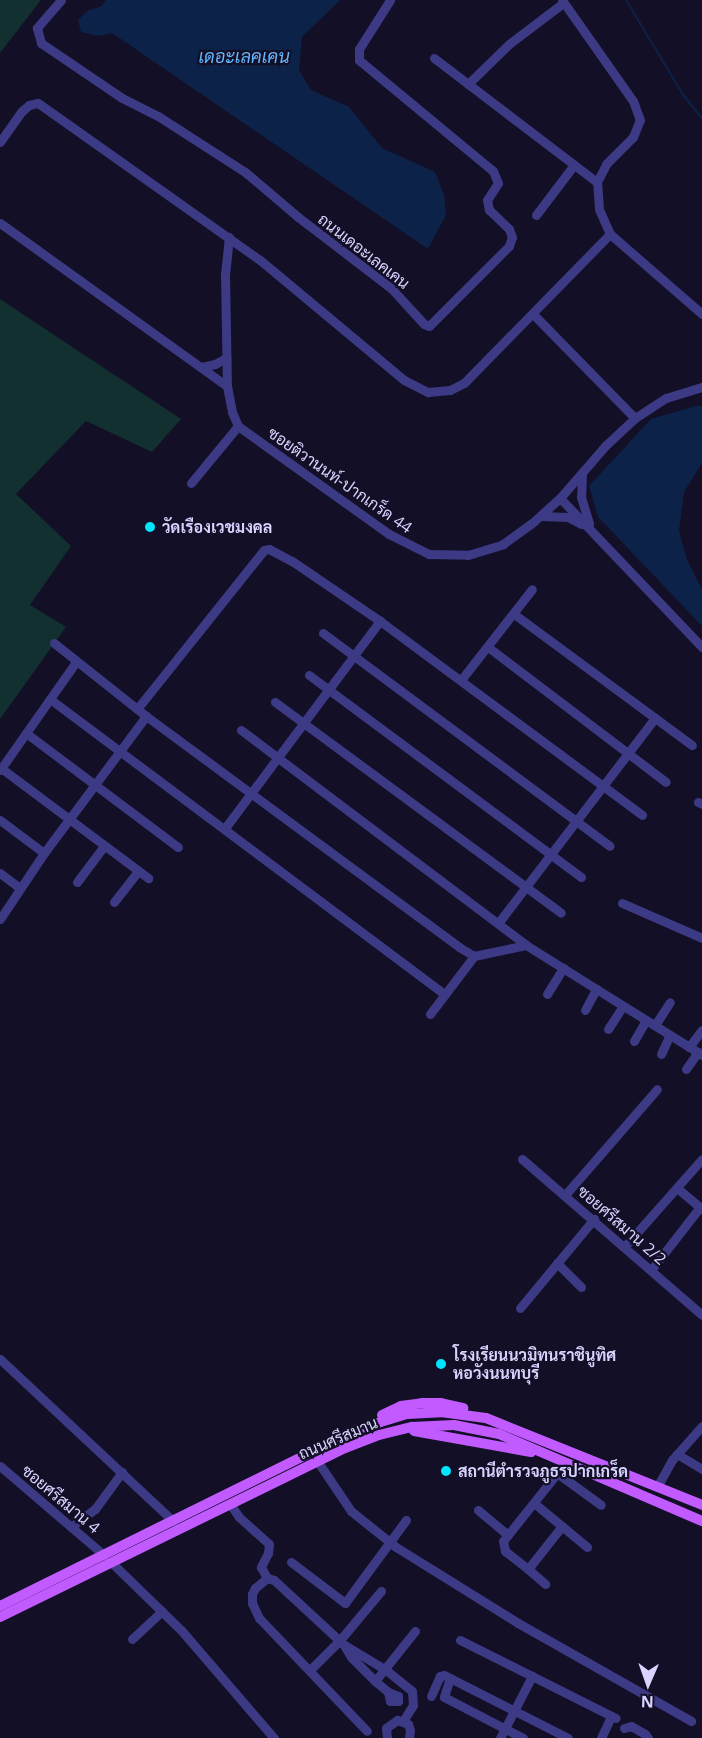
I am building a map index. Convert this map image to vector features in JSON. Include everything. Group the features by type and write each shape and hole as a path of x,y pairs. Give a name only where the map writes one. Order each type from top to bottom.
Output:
{"main road":[{"name":"ถนนศรีสมาน","path":"0,1617 173,1521 358,1429 389,1411 409,1404 457,1406 476,1416 517,1428 657,1487"},
{"name":"ถนนศรีสมาน","path":"0,1606 230,1504 361,1441 399,1429 458,1438 554,1457 566,1462"},
{"path":"566,1462 702,1521"},
{"path":"657,1487 702,1505"}],"street":[{"name":"ถนนเดอะเลคเคน","path":"61,0 37,28 41,44 122,98 158,116 245,172 297,218 391,288 424,324 429,326 510,246 512,237 509,229 489,210 488,200 498,183 493,171 359,60 359,49 390,0"},
{"path":"468,84 509,44 563,1 633,101 640,120 633,137 606,164 597,182 599,209 610,234 702,314"},
{"path":"434,58 597,182"},
{"path":"0,142 22,111 29,105 38,103 228,237 404,380 428,392 450,390 464,382 610,234"},
{"path":"536,215 574,165"},
{"path":"0,223 227,386"},
{"path":"191,483 238,426 232,412 227,386 225,274 228,237"},
{"path":"533,314 634,418"},
{"path":"201,367 210,366 226,358"},
{"name":"ซอยติวานนท์-ปากเกร็ด 44","path":"238,426 390,534 429,554 468,555 503,544 541,516 634,418 666,398 702,387"},
{"path":"582,474 581,497 591,529"},
{"path":"560,498 702,647"},
{"path":"541,516 568,517 591,529"},
{"path":"137,709 266,549 292,561 380,621 642,815"},
{"path":"461,680 532,589"},
{"path":"514,614 692,745"},
{"path":"225,828 380,621"},
{"path":"323,633 610,846"},
{"path":"54,643 146,716 474,956"},
{"path":"488,647 666,782"},
{"path":"76,662 1,769 148,878"},
{"path":"309,675 581,877"},
{"path":"50,699 445,994"},
{"path":"275,702 561,913"},
{"path":"0,919 68,820 146,716"},
{"path":"499,922 655,718"},
{"path":"241,730 499,922 526,945 696,1051"},
{"path":"26,733 178,847"},
{"path":"0,820 44,854"},
{"path":"77,882 104,846"},
{"path":"114,902 138,871"},
{"path":"0,873 20,888"},
{"path":"622,903 702,938"},
{"path":"430,1014 474,956 526,945"},
{"path":"547,994 562,968"},
{"path":"585,1010 596,989"},
{"path":"655,1025 670,1002"},
{"path":"608,1029 623,1006"},
{"path":"634,1041 646,1020"},
{"path":"686,1069 696,1051 702,1030"},
{"path":"661,1054 670,1035"},
{"path":"565,1195 657,1089"},
{"name":"ซอยศรีสมาน 2/2","path":"522,1159 702,1314"},
{"path":"625,1246 702,1159"},
{"path":"651,1269 701,1208 677,1188"},
{"path":"520,1308 594,1219"},
{"path":"557,1263 581,1287"},
{"path":"0,1359 173,1521"},
{"path":"657,1487 677,1454 702,1426"},
{"path":"677,1454 702,1469"},
{"path":"318,1462 351,1511 390,1543 518,1623 691,1721"},
{"path":"545,1584 505,1551 503,1541 566,1462"},
{"name":"ซอยศรีสมาน 4","path":"0,1466 108,1559 162,1611 274,1738"},
{"path":"71,1527 95,1509 123,1472"},
{"path":"557,1473 601,1505"},
{"path":"534,1503 587,1547"},
{"path":"230,1504 239,1517 269,1544 262,1570 273,1575 271,1580 253,1590 253,1606 259,1618 367,1731"},
{"path":"478,1510 508,1535"},
{"path":"291,1562 345,1603 406,1520"},
{"path":"528,1569 561,1526"},
{"path":"271,1580 342,1642 386,1670 412,1691 413,1705 403,1720"},
{"path":"310,1670 342,1642 381,1591"},
{"path":"132,1639 162,1611"},
{"path":"375,1681 415,1631"},
{"path":"460,1640 613,1717 601,1738"},
{"path":"342,1642 351,1657 388,1692"},
{"path":"431,1696 440,1676 450,1678 568,1738"},
{"path":"500,1738 531,1676"},
{"path":"450,1678 444,1697 523,1738"},
{"path":"387,1738 388,1724 397,1720 403,1720 408,1724 411,1737"},
{"path":"624,1728 631,1726 648,1738"}],"green space":[{"path":"0,0 41,0 0,53"},
{"path":"0,299 181,419 152,452 86,421 16,494 71,546 30,605 66,627 0,719"}],"water":[{"name":"เดอะเลคเคน","path":"106,0 340,0 302,37 299,70 311,90 349,107 382,148 435,172 444,194 446,215 428,249 112,33 99,36 81,32 78,20 87,11 102,6"},
{"path":"702,406 702,463 684,492 679,531 687,560 702,589 702,626 598,517 589,486 651,419"}],"waterway":[{"path":"626,0 684,96 702,118"}],"place":[{"name":"วัดเรืองเวชมงคล","path":"150,527"},
{"name":"โรงเรียนนวมิทนราชินูทิศ หอวังนนทบุรี","path":"441,1364"},
{"name":"สถานีตำรวจภูธรปากเกร็ด","path":"446,1471"}]}
